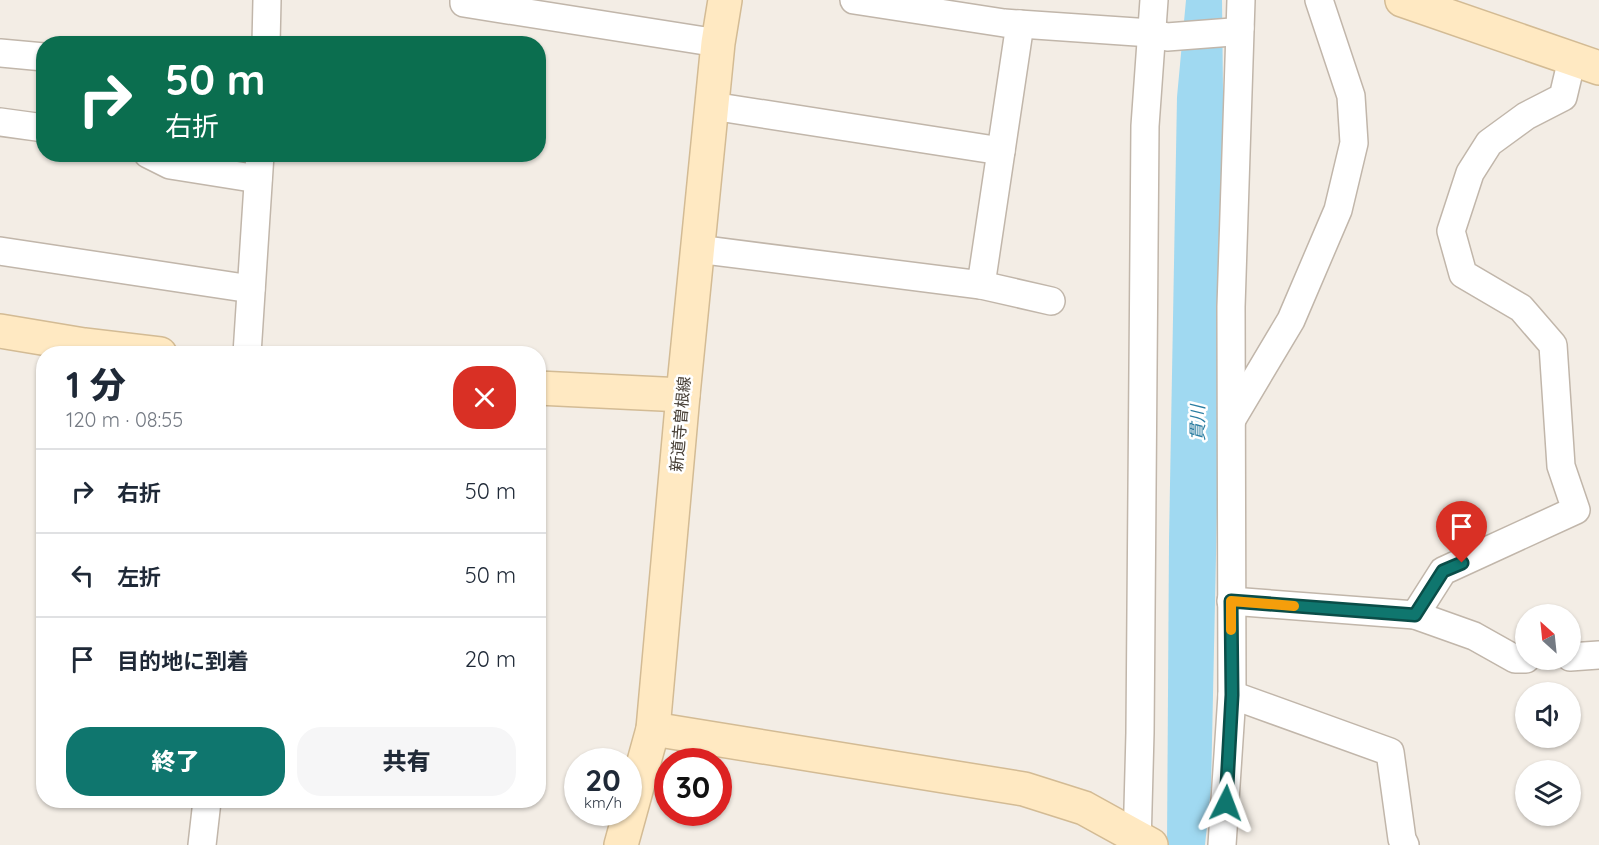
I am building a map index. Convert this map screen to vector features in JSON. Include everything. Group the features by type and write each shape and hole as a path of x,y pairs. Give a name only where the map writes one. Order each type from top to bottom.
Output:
{"street":[{"path":"266,36 267,0"},
{"name":"新道寺曽根線","path":"621,845 653,729 697,249 718,43 725,0"},
{"path":"854,0 1020,24 1159,35 1236,30"},
{"path":"1142,842 1144,126 1159,35 1154,0"},
{"path":"1222,845 1232,695 1231,307 1236,30 1241,0"},
{"path":"1231,420 1292,320 1338,210 1354,143 1351,96 1319,0"},
{"path":"1402,0 1586,64 1563,97 1526,116 1489,143 1470,173 1451,231 1462,274 1521,308 1553,345 1561,466 1576,510 1443,571 1415,615"},
{"path":"458,1 718,43"},
{"path":"981,285 1020,24"},
{"path":"0,53 36,56"},
{"path":"712,106 1001,151"},
{"path":"0,122 36,127"},
{"path":"164,162 170,165 259,167 247,346"},
{"path":"697,249 981,285 1051,301"},
{"path":"0,251 251,289"},
{"path":"0,331 92,346"},
{"path":"546,388 683,396"},
{"path":"1231,601 1415,615 1474,636 1515,659"},
{"path":"1581,656 1599,655"},
{"path":"1232,695 1390,752 1402,839 1405,845"},
{"path":"653,729 1024,789 1084,808 1142,842"},
{"path":"202,845 206,808"}],"water":[{"name":"貫川","path":"1186,0 1222,0 1224,184 1211,788 1205,845 1167,845 1169,541 1177,97"}],"slow traffic":[{"path":"1231,630 1231,601 1294,606"}],"route":[{"path":"1226,803 1232,695 1231,601 1415,615 1443,571 1462,563"}]}
